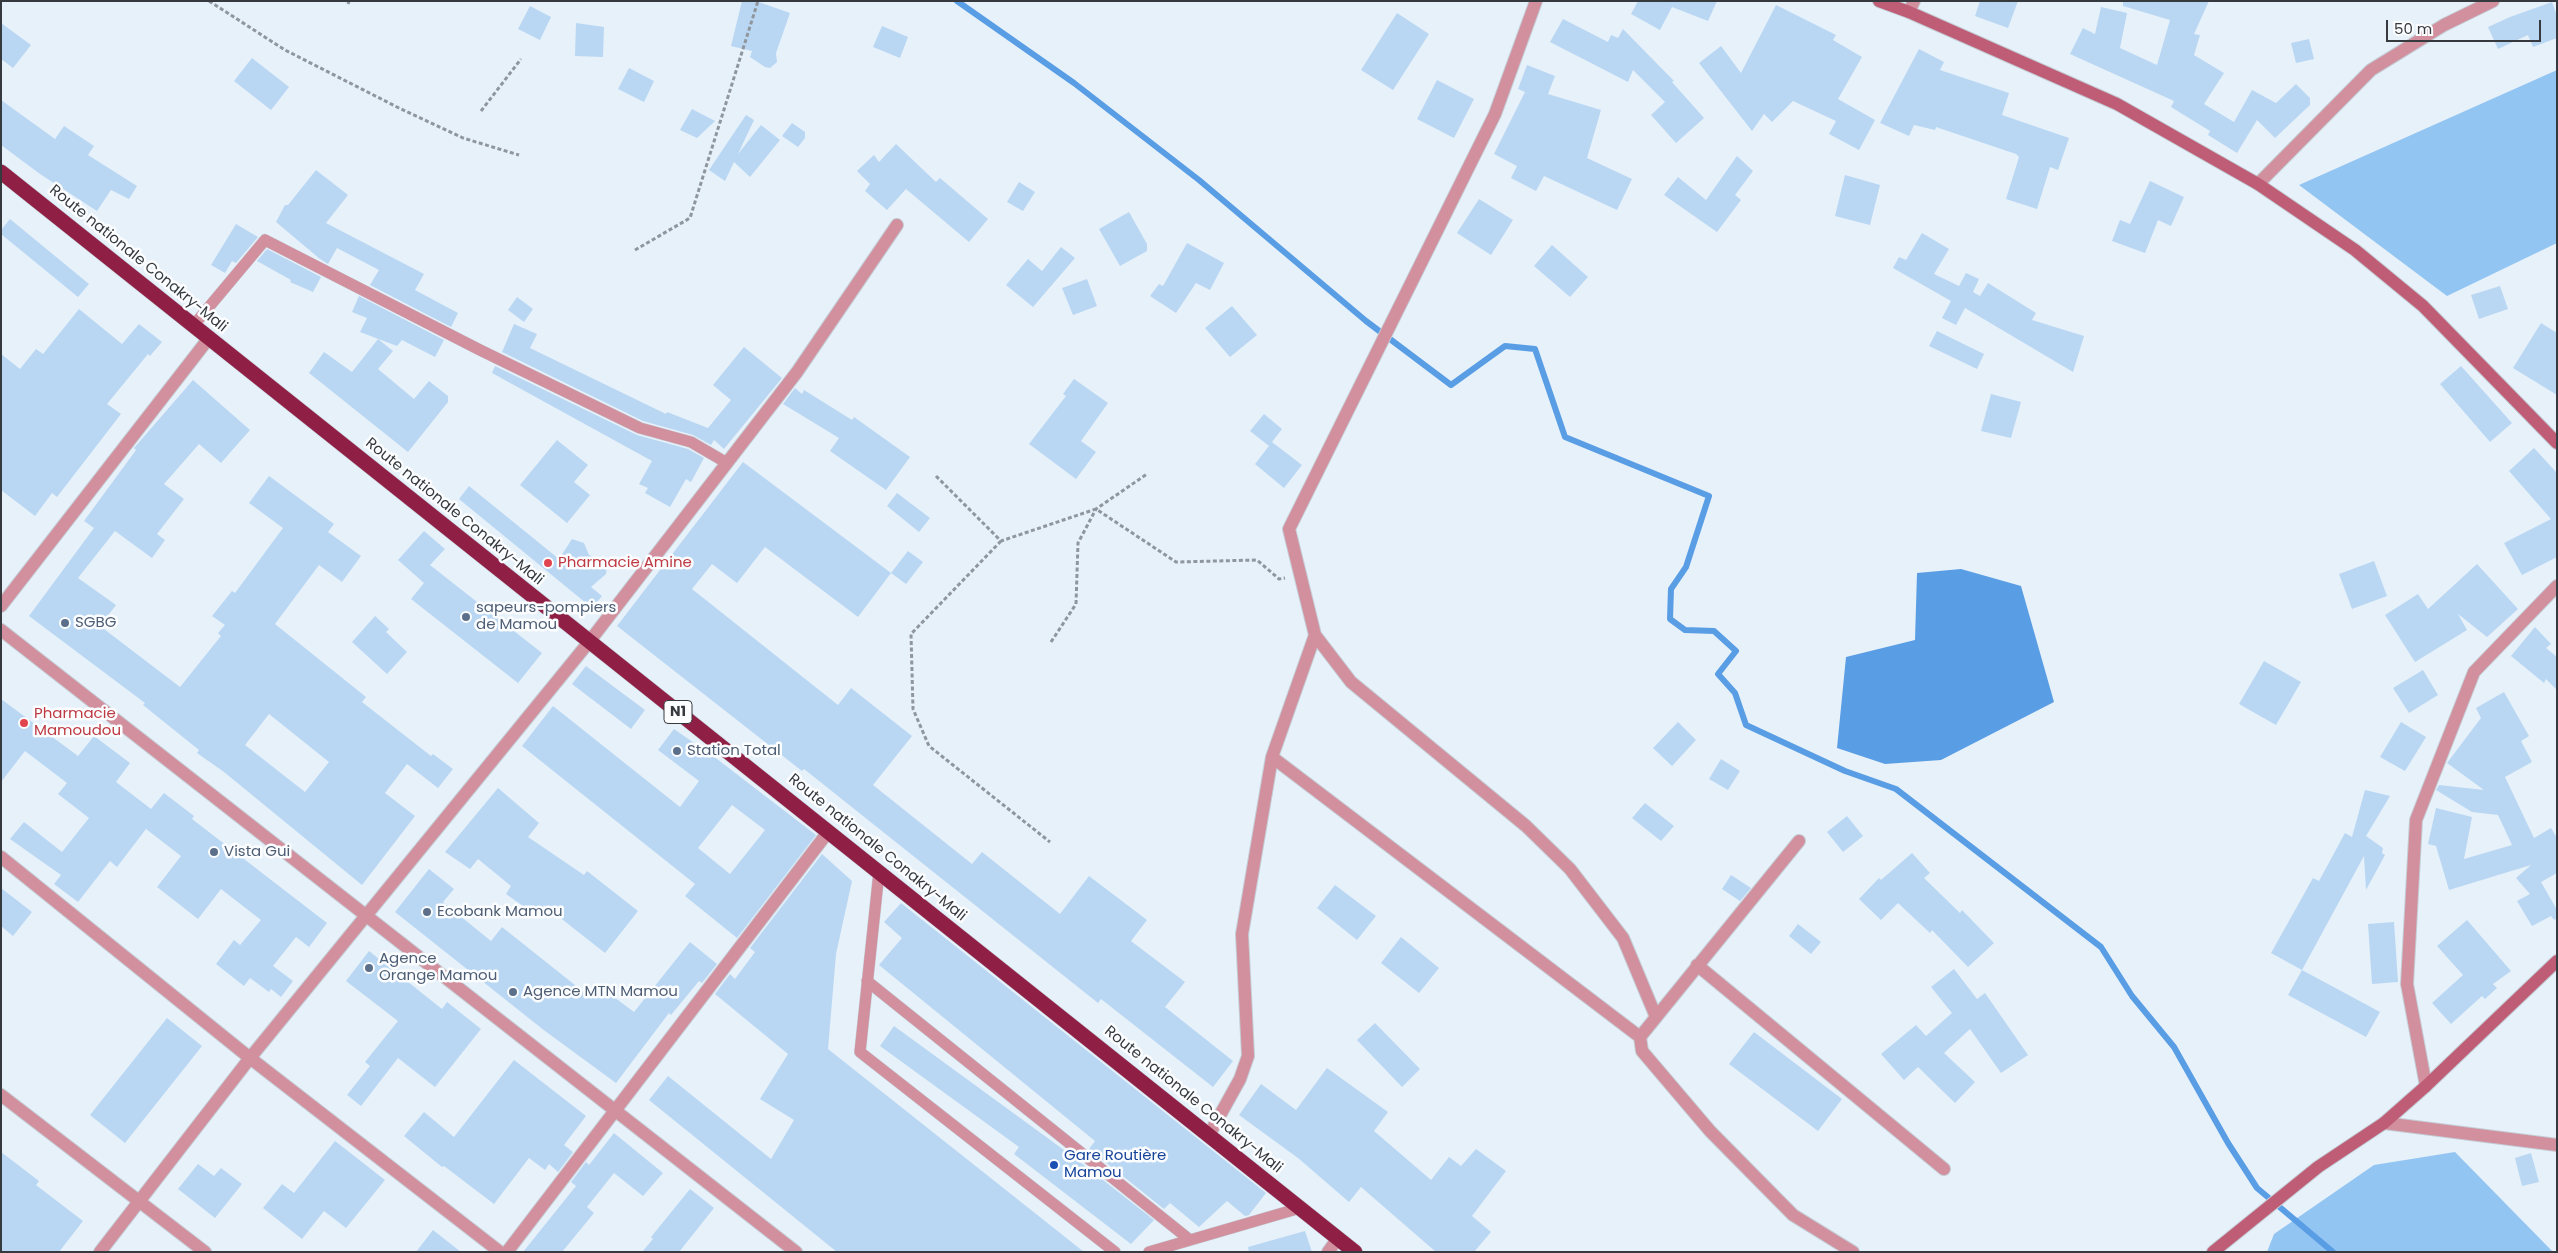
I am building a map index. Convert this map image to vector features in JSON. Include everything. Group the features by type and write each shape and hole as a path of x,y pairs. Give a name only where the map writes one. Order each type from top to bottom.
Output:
{"highway":[{"name":"Route nationale Conakry-Mali","path":"1,172 1356,1252"}],"street":[{"path":"1536,1 1495,114 1289,529 1315,635 1351,682 1526,826 1570,869 1623,938 1656,1017"},
{"path":"1879,1 1911,6 2117,104 2258,184 2356,250 2423,306 2557,443"},
{"path":"2258,184 2371,70 2444,25 2493,1"},
{"path":"100,1252 250,1058 589,642 728,463 797,372 897,225"},
{"path":"1,606 209,338"},
{"path":"2426,1086 2407,984 2416,820 2474,672 2557,586"},
{"path":"1,630 364,916 796,1252"},
{"path":"1209,1135 1240,1079 1248,1056 1242,934 1272,758 1315,635"},
{"path":"1272,758 1640,1036 1642,1052 1710,1130 1793,1215 1853,1252"},
{"path":"507,1252 828,832"},
{"path":"1640,1036 1799,841"},
{"path":"1,857 250,1058 500,1252"},
{"path":"2213,1252 2318,1167 2384,1122 2426,1086 2557,961"},
{"path":"1697,965 1944,1169"},
{"path":"1,1095 205,1252"},
{"path":"2384,1122 2557,1145"},
{"path":"1328,1252 1338,1238"}],"lane":[{"path":"193,326 264,240 480,350 640,428 691,442 728,463"},
{"path":"878,872 860,1052 1115,1252"},
{"path":"867,981 1190,1240"},
{"path":"1149,1252 1300,1208"}],"path":[{"path":"209,1 285,50 397,107 463,138 519,155"},
{"path":"635,250 690,218 758,1"},
{"path":"481,111 521,59"},
{"path":"1050,842 929,746 913,709 910,634 1001,541 1096,509 1147,474"},
{"path":"936,476 1001,541"},
{"path":"1096,509 1176,562 1256,560 1279,579 1300,576"},
{"path":"1051,642 1076,604 1078,543 1096,509"}],"shaded area":[{"path":"2557,70 2557,243 2447,296 2299,185"},
{"path":"1961,569 2021,586 2054,702 1941,760 1885,764 1837,748 1846,657 1915,640 1917,573"},
{"path":"2455,1152 2553,1252 2267,1252 2274,1234 2374,1165"}],"building":[{"path":"742,1 756,1 790,13 776,53 777,62 770,68 765,67 750,57 752,51 731,46"},
{"path":"1638,1 1717,1 1708,21 1672,7 1660,30 1631,14"},
{"path":"1980,1 2018,1 2008,28 1975,16"},
{"path":"2123,1 2209,1 2194,34 2200,35 2194,55 2224,73 2204,104 2234,122 2252,90 2276,103 2296,84 2310,98 2310,105 2275,138 2257,120 2237,153 2208,135 2210,131 2171,107 2174,101 2070,54 2083,28 2095,34 2101,7 2127,13 2120,48 2157,65 2170,20 2123,6"},
{"path":"2552,2 2557,16 2557,38 2533,47 2528,35 2498,49 2488,27"},
{"path":"1776,5 1836,35 1833,40 1862,57 1838,99 1875,120 1859,150 1829,134 1836,121 1793,101 1772,122 1764,114 1752,131 1699,63 1721,46 1741,73"},
{"path":"530,6 551,17 540,40 518,29"},
{"path":"1397,13 1429,34 1393,90 1361,70"},
{"path":"1563,19 1608,42 1611,35 1618,38 1623,29 1674,81 1672,82 1704,118 1676,143 1651,115 1665,102 1633,70 1628,82 1550,42"},
{"path":"1,23 31,45 13,68 1,59"},
{"path":"576,23 604,27 603,57 575,56"},
{"path":"882,26 908,37 900,58 873,47"},
{"path":"2309,39 2314,59 2296,63 2291,43"},
{"path":"1919,49 1944,62 1940,70 2009,93 2002,115 2069,138 2058,170 2050,167 2037,209 2006,199 2019,157 2016,154 1936,127 1935,130 1914,125 1909,136 1880,123"},
{"path":"252,58 289,87 271,110 234,81"},
{"path":"1527,65 1555,76 1548,94 1601,110 1587,158 1632,179 1617,210 1544,176 1536,191 1511,178 1517,166 1494,154 1525,92 1518,89"},
{"path":"629,68 654,81 644,102 618,89"},
{"path":"1437,80 1474,99 1454,138 1417,119"},
{"path":"1,100 55,139 64,126 94,146 88,155 137,186 129,199 111,190 97,211 40,174 1,145"},
{"path":"692,109 715,121 697,138 680,130"},
{"path":"746,115 754,120 738,154 761,125 780,140 750,177 734,162 725,181 709,170"},
{"path":"792,123 805,132 805,138 798,147 782,136"},
{"path":"896,144 936,182 940,178 988,219 969,242 906,189 887,210 865,191 870,184 857,171 874,155 879,162"},
{"path":"1737,156 1753,171 1735,195 1741,200 1717,232 1664,195 1678,177 1706,200"},
{"path":"316,170 348,195 326,223 424,274 415,290 458,313 451,327 370,285 379,270 337,248 328,264 276,222 285,205 288,205"},
{"path":"1845,175 1880,185 1870,225 1835,216"},
{"path":"2150,181 2184,197 2171,226 2158,220 2145,253 2112,241 2120,220 2130,224"},
{"path":"1019,182 1035,192 1023,211 1007,202"},
{"path":"1479,199 1513,220 1491,255 1457,233"},
{"path":"1129,212 1147,244 1147,251 1120,266 1099,229"},
{"path":"10,219 89,284 78,297 1,234 1,230"},
{"path":"236,224 258,237 236,263 232,261 225,273 211,265"},
{"path":"1922,233 1949,249 1934,274 1959,286 1966,273 1979,279 1973,292 1980,296 1988,283 2036,313 2032,320 2084,336 2073,372 1965,308 1956,325 1942,318 1951,301 1893,268 1899,257 1906,260"},
{"path":"1187,243 1224,263 1210,290 1196,283 1176,313 1150,296 1159,284 1163,286"},
{"path":"1552,245 1588,277 1570,297 1534,266"},
{"path":"1061,247 1075,258 1033,307 1006,285 1028,259 1042,271"},
{"path":"267,249 321,277 313,292 290,282 291,280 257,261"},
{"path":"1087,279 1097,306 1073,315 1062,288"},
{"path":"2500,286 2508,309 2479,319 2471,295"},
{"path":"359,296 444,340 435,357 402,340 397,346 360,332 367,318 352,312"},
{"path":"517,297 533,309 524,322 508,310"},
{"path":"1232,306 1257,335 1230,357 1205,328"},
{"path":"79,309 122,344 139,324 162,342 150,356 148,354 107,404 121,414 57,497 52,493 35,516 1,490 1,354 20,369 36,349 43,354"},
{"path":"2541,323 2557,333 2557,395 2513,368"},
{"path":"514,324 537,334 530,348 666,414 667,412 708,428 731,400 713,385 744,347 782,378 724,449 714,440 711,445 693,435 643,421 502,352"},
{"path":"1937,331 1984,354 1977,369 1929,346"},
{"path":"378,339 393,351 378,369 414,399 429,381 448,396 448,402 408,452 309,373 324,352 352,372"},
{"path":"495,366 637,435 688,449 704,458 691,482 686,479 670,507 645,493 648,488 639,484 652,461 492,373"},
{"path":"2461,366 2512,423 2490,442 2440,384"},
{"path":"1074,379 1108,403 1081,441 1096,452 1076,479 1029,444 1066,396 1063,394"},
{"path":"193,380 250,430 221,463 199,444 164,484 184,499 157,534 165,540 152,558 115,531 78,578 116,605 100,626 180,687 221,636 218,633 225,625 212,616 232,591 235,593 283,528 249,503 269,476 334,524 328,532 361,556 342,582 319,565 275,624 366,697 362,702 431,756 433,754 453,769 438,788 407,764 385,793 415,816 362,885 224,772 197,753 199,750 143,705 145,703 29,616 94,528 84,521 136,450 134,448","holes":["269,714 329,762 305,792 245,745"]},
{"path":"795,388 802,394 804,390 852,420 854,417 910,457 886,490 830,451 839,438 783,404"},
{"path":"1991,394 2021,402 2011,438 1981,431"},
{"path":"1264,414 1282,429 1269,446 1250,431"},
{"path":"557,440 588,465 574,482 590,495 567,523 520,485"},
{"path":"1272,442 1302,465 1284,488 1255,464"},
{"path":"2534,448 2557,473 2557,557 2522,575 2504,543 2551,519 2509,471"},
{"path":"743,462 891,573 858,617 765,547 737,583 712,564 692,589 838,705 851,688 912,736 873,785 972,864 982,852 1060,914 1089,876 1147,920 1131,941 1185,982 1165,1007 1233,1061 1213,1087 1101,999 1098,1003 804,769 802,771 617,626"},
{"path":"469,486 559,559 572,539 584,543 589,555 604,561 607,567 606,574 591,587 602,596 592,608 459,499"},
{"path":"897,493 930,518 919,532 887,506"},
{"path":"424,531 445,549 430,565 542,653 518,683 411,599 424,583 398,560"},
{"path":"908,551 923,562 906,584 891,573"},
{"path":"2374,561 2387,596 2352,609 2339,574"},
{"path":"2477,564 2518,609 2487,637 2458,614 2467,630 2415,662 2385,615 2418,594 2428,609"},
{"path":"375,616 389,629 386,632 407,652 387,674 352,642"},
{"path":"2535,627 2551,644 2546,648 2557,657 2557,690 2546,679 2544,683 2511,656"},
{"path":"2264,661 2301,682 2276,725 2239,704"},
{"path":"586,666 645,710 631,729 572,684"},
{"path":"2423,670 2438,695 2409,713 2393,688"},
{"path":"2504,692 2529,736 2521,741 2532,762 2505,777 2534,838 2551,828 2557,838 2557,873 2541,882 2557,910 2557,918 2554,920 2551,916 2532,926 2517,901 2530,894 2516,878 2531,865 2449,890 2436,846 2428,844 2436,808 2472,817 2464,859 2512,845 2498,815 2472,812 2436,790 2439,785 2484,790 2447,763 2481,718 2476,708"},
{"path":"1,699 78,756 94,736 130,763 116,782 151,809 164,793 194,816 192,819 327,923 309,947 296,937 273,966 293,981 281,997 271,989 269,992 250,978 244,986 216,964 234,940 240,945 261,920 221,889 198,919 157,887 181,856 146,829 117,867 110,861 78,902 54,884 61,875 10,839 24,822 62,852 89,818 58,794 67,783 25,751 1,782"},
{"path":"553,706 680,807 699,781 658,750 674,729 717,759 816,835 737,938 685,896 695,884 522,746","holes":["732,805 765,830 730,874 698,848"]},
{"path":"1678,722 1696,740 1672,766 1653,748"},
{"path":"2401,722 2426,737 2405,771 2380,757"},
{"path":"1721,759 1740,771 1728,790 1709,779"},
{"path":"498,788 539,823 528,837 584,875 587,871 638,911 605,953 544,905 537,916 506,894 511,886 478,859 470,869 445,852"},
{"path":"2365,790 2390,796 2366,836 2383,848 2382,853 2385,855 2366,890 2364,856 2302,970 2271,953 2313,878 2319,881 2345,833 2352,837"},
{"path":"1645,803 1674,826 1661,841 1632,818"},
{"path":"1847,816 1863,836 1843,852 1827,832"},
{"path":"1912,853 1930,873 1924,878 1960,913 1962,910 1994,943 1968,967 1932,930 1930,933 1898,903 1881,920 1859,899 1879,878 1881,880"},
{"path":"822,854 852,881 836,954 828,1049 1084,1252 837,1252 649,1100 668,1076 771,1159 794,1120 760,1099 788,1054 715,994 730,974 735,979 755,952 750,948"},
{"path":"429,869 454,889 443,902 491,941 502,927 590,997 598,985 634,1012 690,942 717,964 702,983 699,981 671,1015 669,1013 616,1083 545,1031 395,912"},
{"path":"1731,875 1751,888 1740,901 1722,889"},
{"path":"1335,885 1376,916 1357,940 1317,908"},
{"path":"1,888 32,912 13,936 1,926"},
{"path":"901,903 1266,1193 1249,1215 1245,1216 1227,1201 1199,1227 1170,1203 1164,1209 1089,1149 1095,1141 879,965 902,938 884,922"},
{"path":"2467,920 2511,971 2493,984 2497,988 2485,999 2482,996 2451,1024 2432,1003 2463,975 2437,946"},
{"path":"2394,922 2398,982 2372,984 2368,924"},
{"path":"1798,924 1821,942 1811,954 1789,936"},
{"path":"1401,937 1439,968 1419,993 1381,963"},
{"path":"369,951 442,1009 447,1002 481,1029 435,1087 398,1058 361,1106 347,1095 370,1066 365,1062 398,1021 346,981"},
{"path":"1954,969 1977,999 1985,993 2028,1055 2001,1073 1970,1029 1944,1053 1975,1082 1955,1103 1918,1067 1904,1080 1881,1054 1916,1025 1926,1036 1952,1013 1931,987"},
{"path":"2302,970 2380,1012 2366,1037 2288,995"},
{"path":"167,1018 202,1046 125,1143 90,1115"},
{"path":"1375,1023 1420,1069 1402,1087 1357,1040"},
{"path":"894,1026 1075,1158 1154,1220 1131,1244 1014,1154 1019,1147 880,1046"},
{"path":"1754,1032 1842,1099 1818,1131 1729,1064"},
{"path":"514,1060 586,1116 564,1145 573,1152 558,1172 549,1164 545,1170 529,1158 494,1204 444,1166 442,1167 404,1136 424,1112 454,1137"},
{"path":"1327,1068 1388,1112 1374,1131 1431,1180 1449,1157 1461,1166 1476,1149 1506,1171 1472,1216 1491,1232 1474,1252 1436,1252 1361,1187 1349,1202 1298,1158 1239,1115 1261,1084 1296,1110"},
{"path":"614,1133 663,1173 643,1196 614,1173 587,1207 594,1213 562,1252 523,1252 576,1186 571,1182 586,1162 589,1165"},
{"path":"335,1141 385,1180 346,1228 324,1211 302,1239 263,1208 282,1184 294,1193"},
{"path":"1,1152 39,1181 36,1185 83,1221 59,1252 1,1252"},
{"path":"2531,1153 2539,1182 2522,1186 2515,1158"},
{"path":"198,1164 214,1176 221,1168 242,1184 215,1218 178,1189"},
{"path":"690,1189 714,1208 679,1252 642,1252 653,1239 651,1237"},
{"path":"433,1230 461,1252 416,1252"},
{"path":"1305,1231 1312,1252 1249,1252 1248,1247"}],"waterway":[{"path":"957,1 1074,83 1199,180 1366,321 1451,385 1505,346 1535,349 1565,437 1709,496 1686,567 1671,589 1670,619 1685,630 1714,631 1736,651 1718,674 1735,693 1746,725 1845,771 1896,789 2101,947 2132,996 2174,1047 2228,1143 2257,1188 2333,1252"}],"place":[{"name":"Pharmacie Amine","path":"548,563"},
{"name":"sapeurs-pompiers de Mamou","path":"466,617"},
{"name":"SGBG","path":"65,623"},
{"name":"Pharmacie Mamoudou","path":"24,723"},
{"name":"Station Total","path":"677,751"},
{"name":"Vista Gui","path":"214,852"},
{"name":"Ecobank Mamou","path":"427,912"},
{"name":"Agence Orange Mamou","path":"369,968"},
{"name":"Agence MTN Mamou","path":"513,992"},
{"name":"Gare Routière Mamou","path":"1054,1165"}]}
